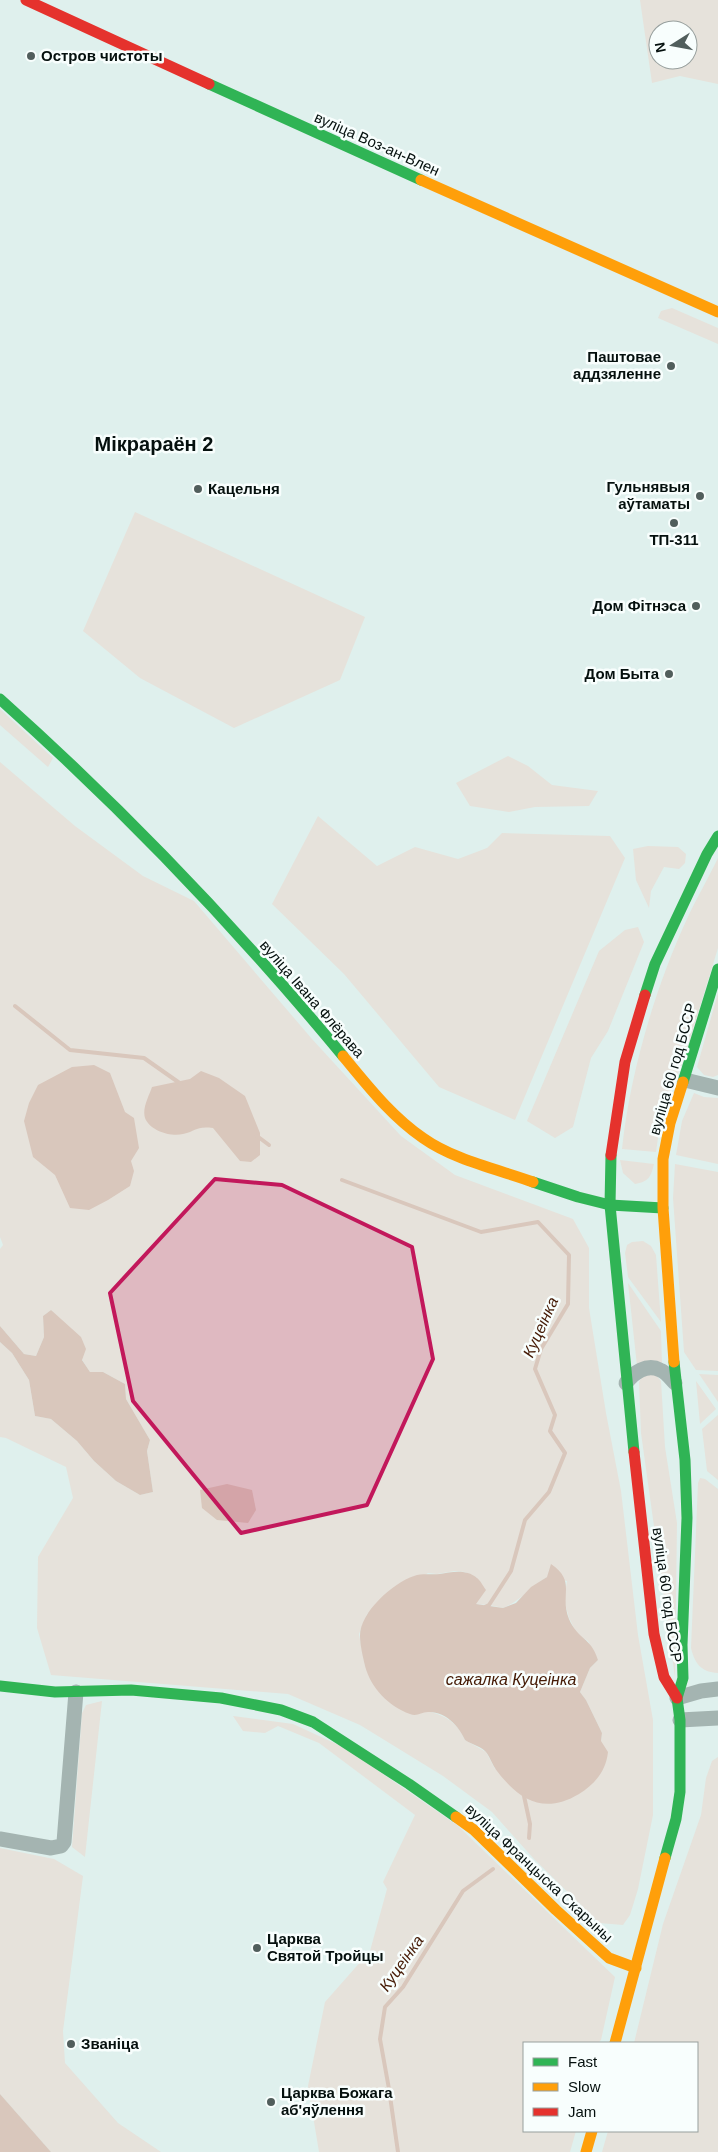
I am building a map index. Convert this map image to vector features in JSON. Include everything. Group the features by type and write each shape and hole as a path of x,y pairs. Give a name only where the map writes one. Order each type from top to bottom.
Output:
{"main road":[{"name":"вуліца Воз-ан-Влен","path":"26,0 286,120 718,312"},
{"name":"вуліца Івана Флёрава","path":"0,699 50,744 183,875 320,1028 385,1107 424,1139 456,1156 578,1197 610,1205 663,1208"},
{"name":"вуліца 60 год БССР","path":"677,1698 664,1677 654,1634 626,1383 610,1205 610,1152 625,1062 656,964 707,854 718,836"},
{"name":"вуліца 60 год БССР","path":"677,1698 683,1678 682,1645 687,1518 685,1460 675,1383 663,1208 663,1159 670,1123 685,1080 718,969"},
{"name":"вуліца Францыска Скарыны","path":"0,1686 76,1692 131,1690 221,1698 281,1710 313,1722 409,1784 474,1830 556,1910 609,1958 636,1968"},
{"path":"616,2042 676,1819 680,1792 680,1720 677,1698"},
{"path":"586,2152 592,2132"}],"street":[{"path":"685,1080 718,1088"},
{"path":"626,1383 633,1374 649,1368 660,1370 675,1383"},
{"path":"677,1698 701,1691 718,1689"},
{"path":"0,1839 51,1848 61,1846 64,1842 76,1692"},
{"path":"680,1720 718,1718"}],"highlighted area":[{"path":"215,1179 282,1185 412,1247 433,1359 367,1505 241,1533 133,1401 110,1293"}],"shaded area":[{"path":"640,0 718,0 718,84 680,76 652,83 650,70 698,70 698,20 648,20 648,55"},
{"path":"672,308 718,328 718,344 658,318 661,311"},
{"path":"135,512 365,617 340,680 234,728 140,678 83,631"},
{"path":"0,709 53,758 48,767 0,725"},
{"path":"508,756 528,766 552,785 598,791 589,806 535,807 509,812 470,806 456,783"},
{"path":"0,762 75,826 143,876 194,901 312,1039 401,1136 455,1175 573,1219 589,1248 589,1308 621,1491 638,1635 653,1720 653,1815 638,1889 630,1915 623,1925 599,1923 534,1859 492,1812 443,1776 360,1725 288,1694 51,1675 37,1628 38,1557 73,1498 66,1467 6,1438 0,1437 0,1342 12,1353 29,1380 35,1416 51,1419 77,1441 94,1461 116,1481 140,1495 153,1492 147,1451 150,1440 126,1399 125,1384 103,1372 90,1372 62,1324 51,1310 43,1316 44,1337 36,1356 24,1354 0,1326 0,1249 3,1245 0,1237","holes":["465,1572 477,1578 475,1604 503,1608 515,1602 547,1577 567,1581 564,1600 569,1618 577,1634 588,1641 598,1660 590,1668 580,1692 586,1700 602,1733 601,1741 495,1769 486,1752 465,1740 450,1720 439,1714 426,1711 365,1666 359,1634 367,1614 428,1573"]},
{"path":"318,816 377,866 415,847 458,859 487,848 502,833 610,836 625,858 515,1120 439,1087 344,974 272,904"},
{"path":"648,846 678,847 686,854 685,863 679,869 664,867 651,891 649,908 636,880 633,849"},
{"path":"718,858 718,948 683,1062 662,1110 656,1152 622,1149 631,1091 654,1002 687,919"},
{"path":"638,927 644,942 608,1031 591,1058 573,1127 555,1138 527,1121 599,951 625,930"},
{"path":"718,993 718,1075 713,1077 704,1075 697,1067"},
{"path":"694,1093 704,1097 718,1098 718,1164 676,1155 682,1121"},
{"path":"620,1160 654,1164 648,1178 643,1182 635,1184 623,1173"},
{"path":"675,1164 718,1172 718,1371 696,1370 684,1352 673,1198"},
{"path":"643,1241 651,1246 656,1255 661,1322 628,1277 625,1253 627,1245 632,1242"},
{"path":"628,1283 661,1331 662,1365 637,1366"},
{"path":"649,1374 656,1375 661,1381 665,1447 677,1523 675,1677 641,1433 639,1382 642,1377"},
{"path":"699,1374 718,1375 718,1402"},
{"path":"696,1381 716,1409 700,1424"},
{"path":"718,1415 718,1480 707,1471 702,1429"},
{"path":"700,1478 705,1479 718,1489 718,1673 703,1669 697,1663 691,1648 698,1483"},
{"path":"102,1701 85,1857 72,1847 82,1713 86,1705"},
{"path":"233,1716 293,1724 345,1748 457,1825 615,1977 599,2042 523,2042 523,2132 576,2132 570,2152 319,2152 308,2086 325,2002 370,1951 387,1889 383,1882 415,1815 319,1743 278,1726 265,1733 243,1731"},
{"path":"718,1757 718,2152 602,2152 608,2132 698,2132 698,2042 634,2042 663,1924 701,1815 706,1778 712,1761"},
{"path":"0,1848 54,1859 83,1876 63,2031 65,2063 118,2123 161,2152 51,2152 0,2094"}],"water":[{"path":"94,1065 110,1073 125,1112 134,1118 139,1148 131,1161 134,1171 130,1186 89,1210 70,1208 55,1175 33,1157 24,1121 29,1103 38,1085 72,1067"},
{"path":"201,1071 219,1078 245,1096 260,1133 260,1155 251,1162 240,1161 213,1128 196,1129 188,1133 173,1135 156,1130 145,1118 145,1106 152,1087 190,1079"},
{"path":"51,1310 81,1337 86,1349 82,1360 90,1372 103,1372 125,1384 126,1399 150,1440 147,1451 153,1492 140,1495 116,1481 94,1461 77,1441 51,1419 35,1416 29,1380 12,1353 0,1342 0,1326 24,1354 36,1356 44,1337 43,1316"},
{"path":"227,1484 252,1490 256,1510 248,1523 217,1520 202,1508 200,1490"},
{"name":"сажалка Куцеінка","path":"551,1564 559,1571 565,1583 566,1610 569,1619 576,1631 592,1647 598,1660 590,1668 580,1692 586,1700 602,1733 601,1741 608,1752 605,1765 599,1776 585,1790 566,1800 543,1804 523,1797 514,1790 497,1771 485,1751 465,1740 451,1720 434,1712 412,1715 402,1711 388,1701 371,1682 365,1666 360,1636 365,1617 379,1600 397,1585 414,1576 454,1572 468,1573 478,1579 486,1590 476,1604 503,1608 516,1603 531,1587 547,1577"},
{"path":"0,2094 51,2152 0,2152"}],"waterway":[{"path":"15,1006 70,1050 144,1058 181,1084"},
{"path":"257,1136 269,1145"},
{"name":"Куцеінка","path":"342,1180 481,1232 538,1222 569,1255 568,1304 541,1349 535,1369 555,1415 550,1431 565,1453 549,1492 525,1520 511,1571 489,1605 485,1607"},
{"name":"Куцеінка","path":"524,1796 530,1824 529,1838"},
{"name":"Куцеінка","path":"398,2152 380,2039 385,2007 403,1987 463,1891 493,1869"}],"traffic: fast":[{"path":"209,84 421,180"},
{"path":"0,699 91,783 178,871 221,916 343,1056"},
{"path":"645,995 655,964 707,854 718,836"},
{"path":"683,1082 718,969"},
{"path":"611,1155 610,1205 634,1452"},
{"path":"533,1182 610,1205 663,1208"},
{"path":"665,1858 676,1819 680,1792 680,1720 677,1698 683,1678 682,1645 687,1518 685,1460 674,1362"},
{"path":"0,1686 55,1692 131,1690 221,1698 281,1710 313,1722 456,1817"}],"traffic: slow":[{"path":"421,180 718,312"},
{"path":"343,1056 390,1110 411,1129 435,1146 462,1158 533,1182"},
{"path":"674,1362 663,1208 663,1159 670,1123 683,1082"},
{"path":"456,1817 474,1830 556,1910 609,1958 636,1968"},
{"path":"615,2042 665,1858"},
{"path":"586,2152 592,2132"}],"traffic: jam":[{"path":"26,0 209,84"},
{"path":"611,1155 625,1062 645,995"},
{"path":"634,1452 654,1634 664,1677 677,1698"}],"place":[{"name":"Остров чистоты","path":"31,56"},
{"name":"Паштовае аддзяленне","path":"671,366"},
{"name":"Кацельня","path":"198,489"},
{"name":"Гульнявыя аўтаматы","path":"700,496"},
{"name":"ТП-311","path":"674,523"},
{"name":"Дом Фітнэса","path":"696,606"},
{"name":"Дом Быта","path":"669,674"},
{"name":"Царква Святой Тройцы","path":"257,1948"},
{"name":"Званіца","path":"71,2044"},
{"name":"Царква Божага аб'яўлення","path":"271,2102"}],"district":[{"name":"Мікрараён 2","path":"154,444"}]}
